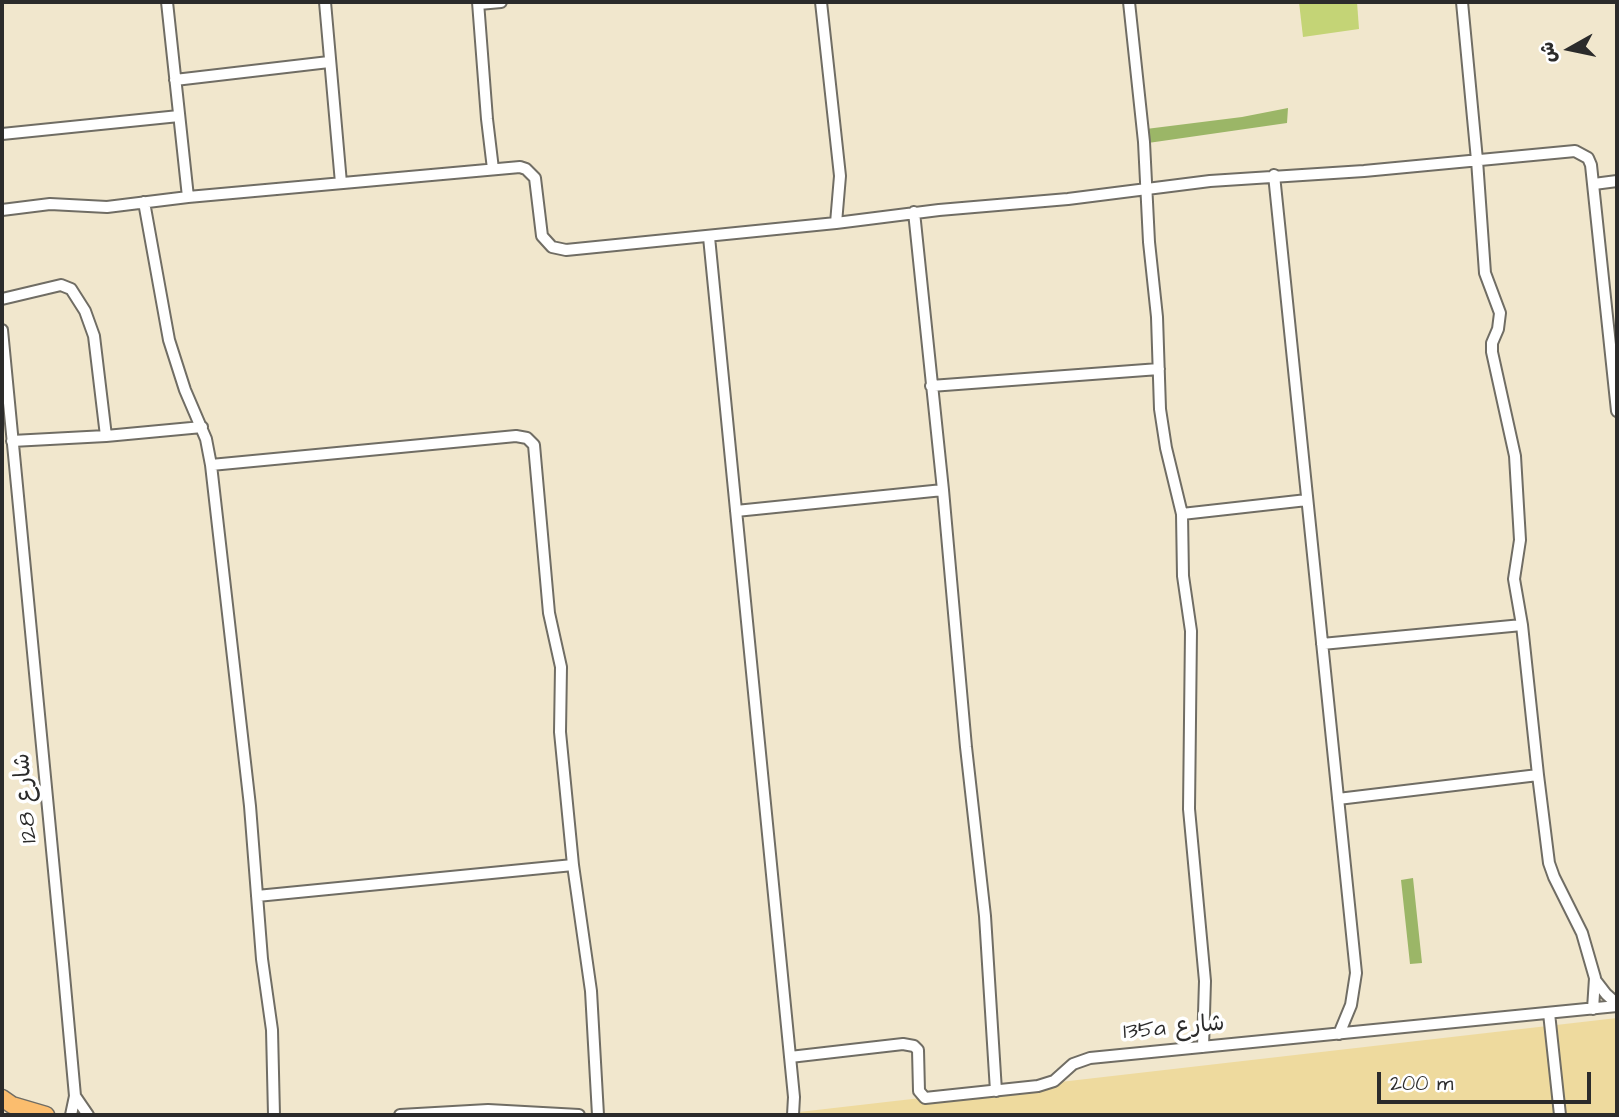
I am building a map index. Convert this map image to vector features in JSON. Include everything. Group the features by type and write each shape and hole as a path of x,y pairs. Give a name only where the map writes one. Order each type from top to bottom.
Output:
{"highway":[{"path":"2,1098 27,1111 46,1115"}],"street":[{"path":"167,2 188,197"},
{"path":"326,2 341,183"},
{"path":"493,169 478,3 501,2"},
{"path":"821,2 840,176 836,223"},
{"path":"1129,2 1147,189 1163,429 1182,514 1184,576 1192,647 1188,733 1189,809 1205,981 1203,1047"},
{"path":"1462,2 1485,273 1500,313 1492,352 1515,456 1520,540 1514,579 1522,625 1549,863 1582,933 1595,978 1617,1005"},
{"path":"175,80 329,62"},
{"path":"2,134 179,116"},
{"path":"2,210 30,205 107,207 188,197 520,167 531,173 536,184 542,236 552,247 559,250 709,237 914,212 1274,175 1364,171 1575,151 1588,158 1591,165 1617,411"},
{"path":"1274,175 1356,974 1351,1005 1339,1034"},
{"path":"1594,184 1617,181"},
{"path":"144,202 169,340 185,390 202,427 211,465 250,806 262,958 273,1042 274,1115"},
{"path":"914,212 943,490 953,622 985,916 996,1091"},
{"path":"709,237 790,1057 793,1115"},
{"path":"2,299 61,285 68,286 79,300 94,336 106,436"},
{"name":"شارع 128","path":"2,330 75,1096 71,1115"},
{"path":"931,386 1159,369"},
{"path":"12,441 202,427"},
{"path":"211,465 516,436 531,441 535,451 549,613 561,667 560,732 573,865 591,990 598,1115"},
{"path":"736,511 943,490"},
{"path":"1182,514 1307,500"},
{"path":"1322,644 1522,625"},
{"path":"1338,799 1538,775"},
{"path":"257,896 573,865"},
{"path":"1593,1009 1595,978"},
{"name":"135a شارع","path":"790,1057 903,1044 914,1046 918,1050 919,1091 925,1098 1046,1084 1054,1081 1080,1060 1617,1005"},
{"path":"1549,1013 1560,1115"},
{"name":"شارع 128","path":"75,1096 89,1115"},
{"path":"400,1115 488,1110 579,1115"},
{"path":"83,1115 89,1115"}],"green space":[{"path":"1299,2 1357,2 1359,29 1303,37"},
{"path":"1288,108 1287,123 1148,143 1146,129 1242,117"},
{"path":"1413,878 1422,963 1410,964 1401,880"}],"sand":[{"path":"1617,1018 1617,1115 773,1115"}]}
